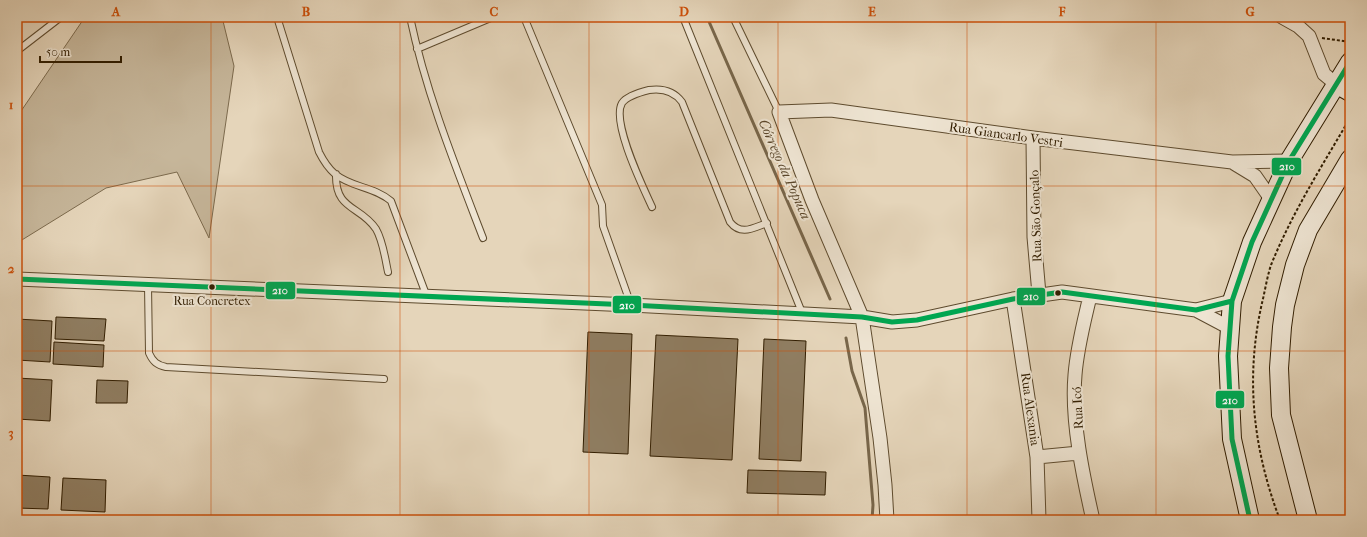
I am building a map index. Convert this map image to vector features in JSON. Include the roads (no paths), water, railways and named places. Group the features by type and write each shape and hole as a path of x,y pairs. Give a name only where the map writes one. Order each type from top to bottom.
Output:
{"main road":[{"path":"1250,520 1232,439 1228,356 1232,301 1252,242 1271,199 1290,161 1343,88 1350,62"},
{"path":"1308,520 1281,415 1279,368 1282,327 1286,298 1308,230 1350,159"}],"street":[{"path":"1282,17 1298,26 1309,36 1324,74 1343,88"},
{"name":"Rua Giancarlo Vestri","path":"779,112 831,110 1033,138 1232,162 1290,161"},
{"path":"779,112 812,200 862,317 881,446 887,520"},
{"name":"Rua São Gonçalo","path":"1033,138 1034,237 1039,294"},
{"name":"Rua Giancarlo Vestri","path":"1232,162 1255,176 1271,199"},
{"path":"17,279 631,305 862,317 892,322 918,320 1013,299 1039,294 1062,292 1196,310 1230,328"},
{"name":"Rua Icó","path":"1090,296 1075,375 1080,453 1093,520"},
{"name":"Rua Alexania","path":"1013,299 1038,457 1040,520"},
{"path":"1196,310 1232,301"},
{"path":"1038,457 1080,453"}],"lane":[{"path":"17,20 21,17"},
{"path":"17,51 60,17"},
{"path":"277,17 318,152 326,165 336,174 349,182 381,193 391,202 427,297"},
{"path":"410,17 417,49 437,119 483,238"},
{"path":"417,49 493,17"},
{"path":"524,17 602,205 603,226 631,305"},
{"path":"683,17 803,314"},
{"path":"733,17 779,112"},
{"path":"652,208 622,132 620,110 623,102 628,97 648,90 658,89 676,95 682,102 730,222 735,228 741,230 748,230 767,223"},
{"path":"336,174 335,186 343,202 371,222 377,230 388,272"},
{"path":"148,284 149,353 152,360 158,365 166,367 384,379"}],"waterway":[{"name":"Córrego da Popuca","path":"707,17 830,299"},
{"name":"Córrego da Popuca","path":"846,338 852,371 865,408 873,505 872,520"}],"place":[{"name":"Rua Concretex","path":"212,287"}]}
